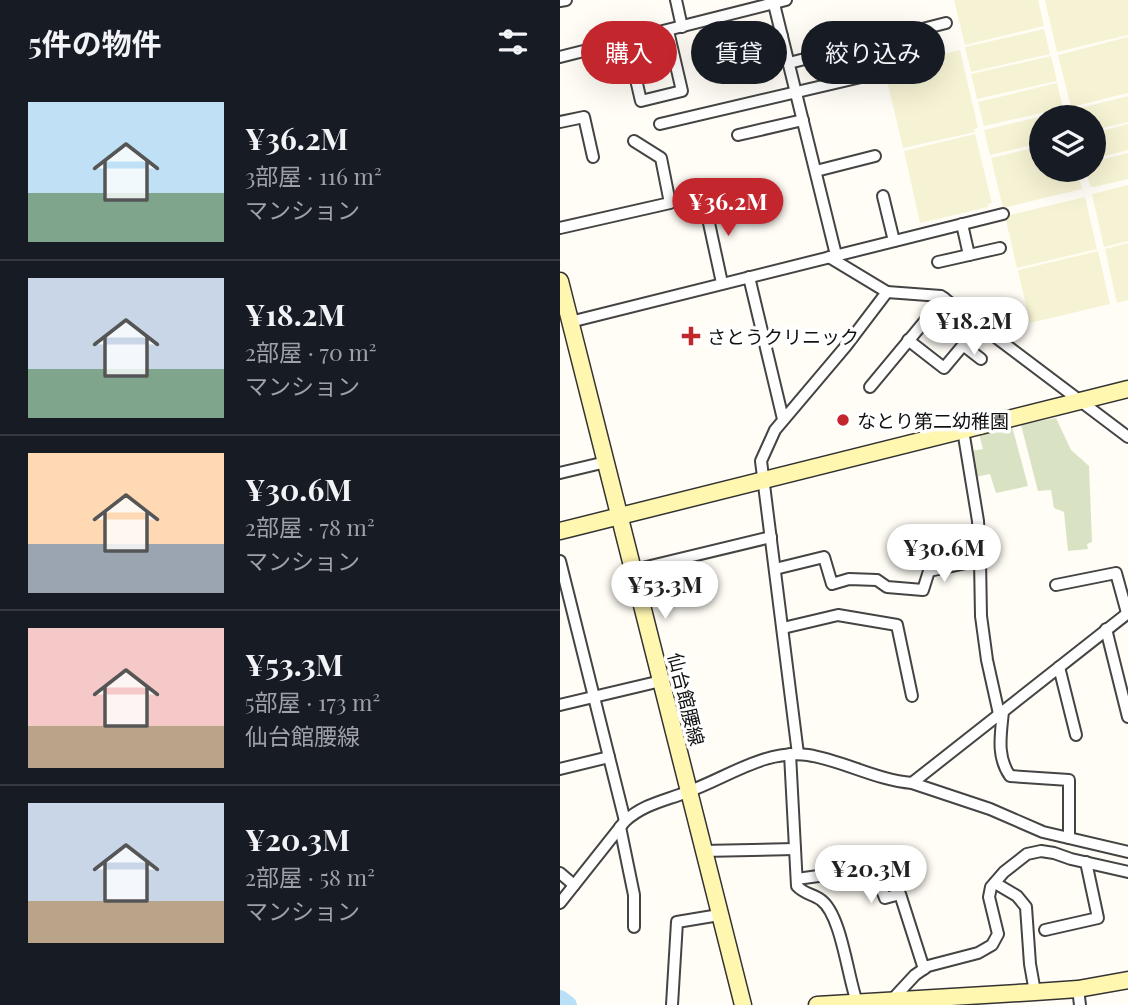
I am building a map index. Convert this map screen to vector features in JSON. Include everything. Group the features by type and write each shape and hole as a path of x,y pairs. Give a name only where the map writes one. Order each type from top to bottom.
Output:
{"street":[{"path":"560,1 566,0"},
{"path":"676,0 682,27"},
{"path":"677,28 786,0"},
{"path":"773,2 778,21"},
{"path":"789,63 946,23"},
{"path":"560,57 581,52"},
{"path":"787,55 816,171 832,256 887,292 944,298 1128,437"},
{"path":"638,84 642,101 682,92 677,70"},
{"path":"660,124 831,84"},
{"path":"560,122 584,117 593,157"},
{"path":"738,135 803,120"},
{"path":"560,228 670,203 661,159 634,141"},
{"path":"816,171 875,156"},
{"path":"883,196 894,241"},
{"path":"704,200 722,283"},
{"path":"570,322 1003,214"},
{"path":"962,224 969,255"},
{"path":"938,262 1000,248"},
{"path":"750,277 783,419"},
{"name":"仙台館腰線","path":"560,281 743,1005"},
{"path":"857,1004 837,928 822,901 804,893 797,886 794,754 783,628 761,461 783,419 887,292"},
{"path":"870,387 944,298"},
{"path":"908,341 944,368 980,325"},
{"path":"963,345 981,359"},
{"path":"560,531 1128,389"},
{"path":"963,430 978,522 981,616 987,660 1001,712 999,751 1004,768 1010,776 1069,780 1069,838"},
{"path":"560,473 606,462"},
{"path":"634,570 771,537"},
{"path":"775,569 824,557 832,584 849,579 877,580 887,587 923,590 929,571 980,560"},
{"path":"560,561 564,592 595,697 609,757 634,895 634,927"},
{"path":"912,783 1128,613 1116,573 1056,585"},
{"path":"783,628 838,615 897,625 912,696"},
{"path":"1106,629 1128,717"},
{"path":"1059,667 1076,735"},
{"path":"560,705 661,681"},
{"path":"560,903 622,824 637,810 768,758 794,754 824,759 912,783 990,809 1043,832 1128,852"},
{"path":"560,769 609,757"},
{"path":"702,850 795,849"},
{"path":"890,1002 900,989 924,969 978,953 992,945 998,934 989,897 991,887 1004,872 1027,854 1041,851 1054,853 1128,872"},
{"path":"1045,930 1098,918 1086,862"},
{"path":"797,879 867,869 876,874 885,898 900,894 924,969"},
{"path":"560,873 574,885"},
{"path":"995,883 1017,896 1026,907 1035,992"},
{"path":"672,1005 677,922 719,915"},
{"path":"817,1005 1035,992 1079,997 1128,980"}],"shaded area":[{"path":"954,0 1038,0 1044,26 965,45"},
{"path":"1045,0 1128,0 1128,35 1057,52"},
{"path":"1044,29 1050,54 971,72 965,47"},
{"path":"1128,37 1128,93 1070,105 1058,55"},
{"path":"960,50 978,128 974,129 975,132 903,148 888,84 945,84 945,54"},
{"path":"1051,56 1057,81 977,99 971,74"},
{"path":"1057,83 1062,105 1029,105 1029,116 984,126 978,102"},
{"path":"1128,96 1128,122 1106,127 1106,105 1092,105"},
{"path":"1029,119 1029,146 990,155 984,130"},
{"path":"1128,124 1128,150 1106,156 1106,130"},
{"path":"975,134 992,203 988,204 988,207 920,223 904,151"},
{"path":"1029,149 1029,182 1081,182 1082,189 1003,208 991,158"},
{"path":"1128,153 1128,179 1090,186 1089,182 1106,182 1106,158"},
{"path":"1128,185 1128,241 1104,247 1092,194"},
{"path":"1085,197 1097,249 1017,268 1005,216"},
{"path":"1128,243 1128,300 1117,303 1105,249"},
{"path":"1098,251 1110,304 1030,323 1018,270"}],"green space":[{"path":"1056,418 1071,450 1089,466 1092,542 1087,544 1088,549 1068,551 1064,512 1054,508 1051,490 1038,491 1021,425"},
{"path":"1012,426 1028,486 996,493 990,474 975,477 970,451 983,449 979,434"}],"waterway":[{"path":"560,999 568,1005"}],"place":[{"name":"さとうクリニック","path":"691,336"},
{"name":"なとり第二幼稚園","path":"843,420"}]}
